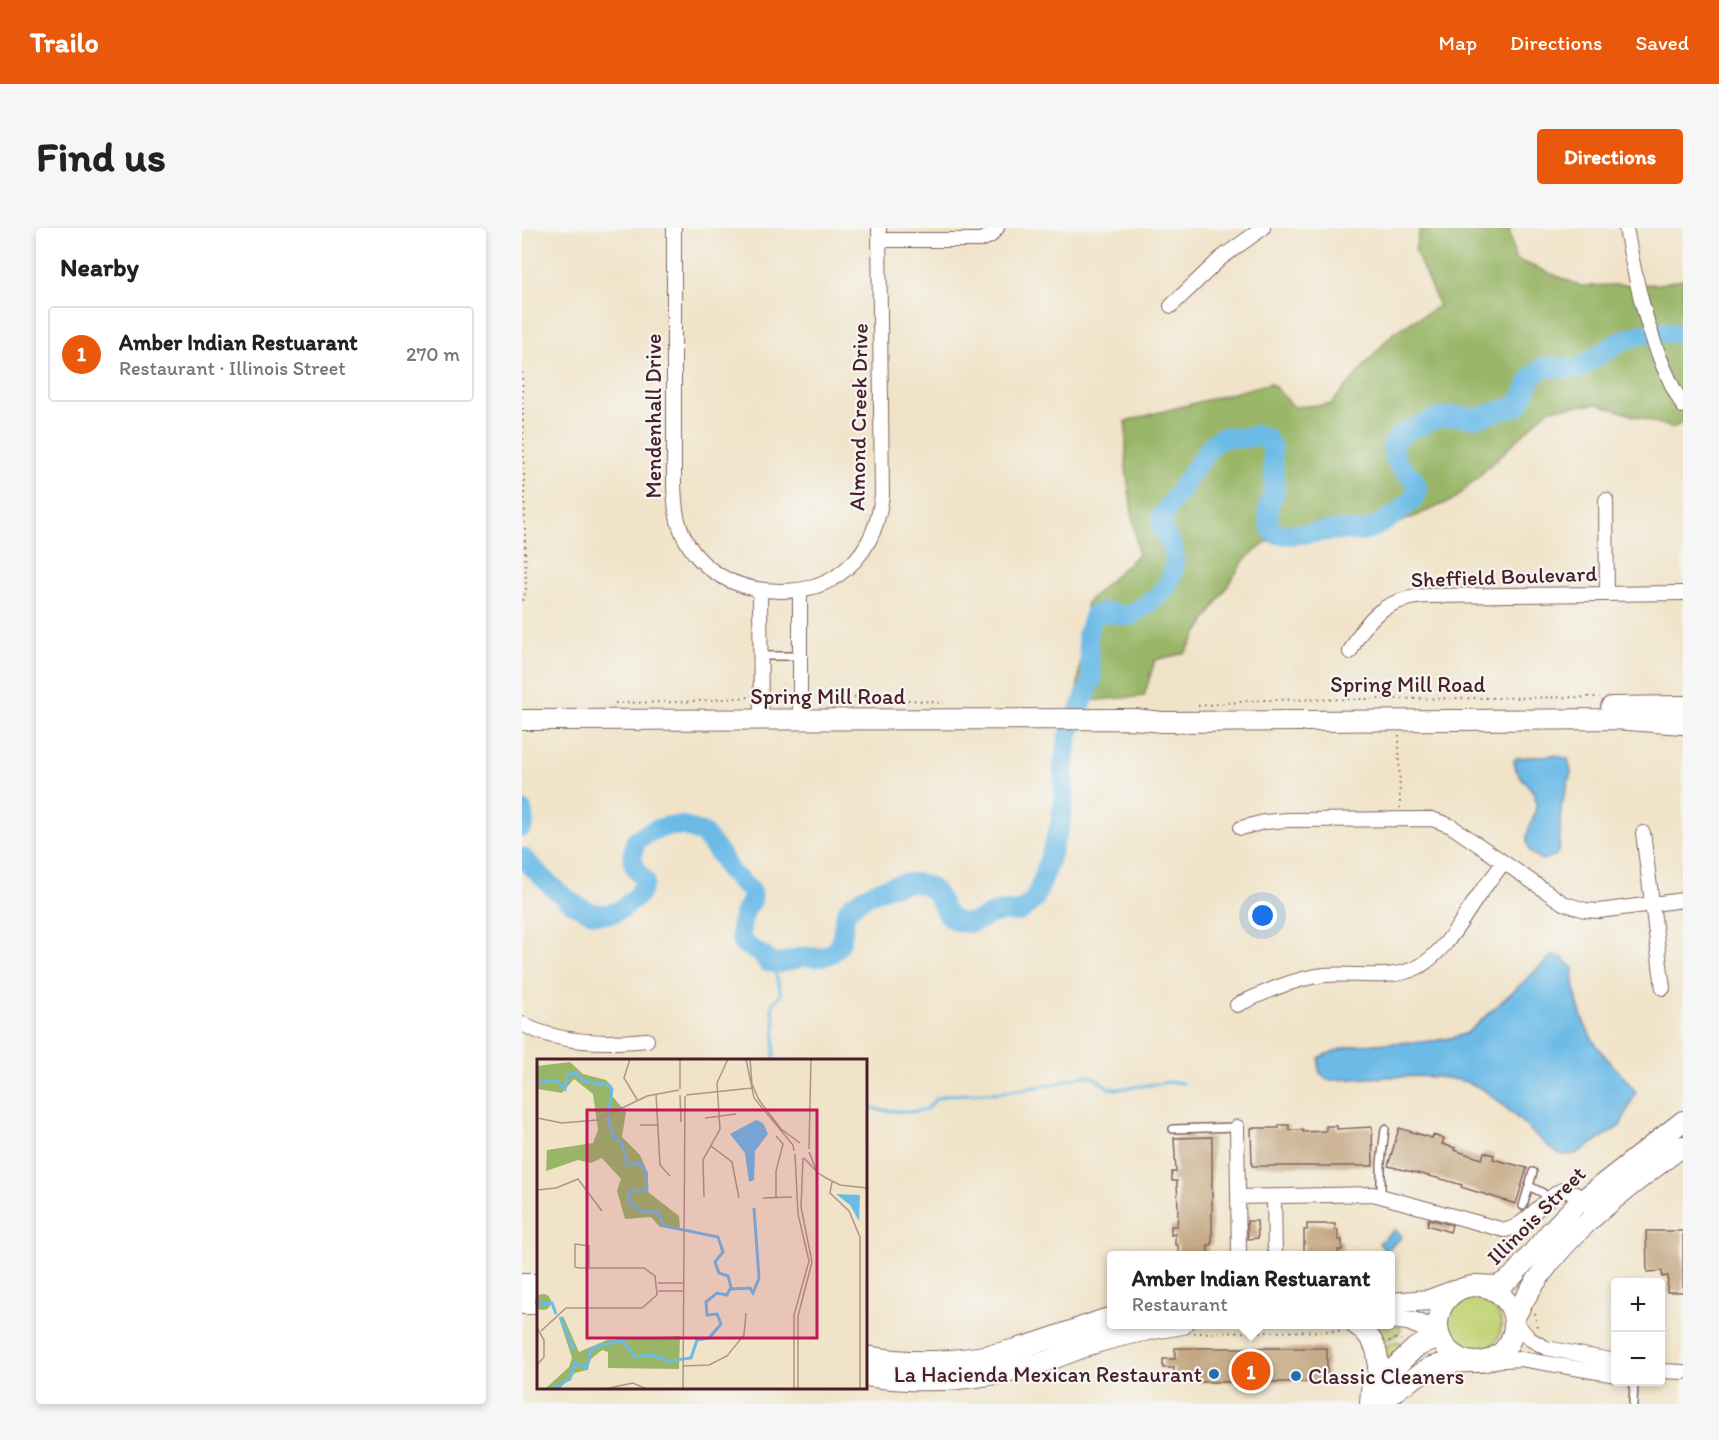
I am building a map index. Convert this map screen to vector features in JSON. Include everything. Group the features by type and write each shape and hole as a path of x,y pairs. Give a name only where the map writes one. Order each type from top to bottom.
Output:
{"street":[{"name":"Mendenhall Drive","path":"674,228 675,509 681,531 703,564 717,575 738,585 760,591 800,591"},
{"name":"Almond Creek Drive","path":"800,591 836,577 849,566 861,554 879,520 882,495 879,234 980,240 990,236 997,228"},
{"path":"1171,306 1221,258 1263,228"},
{"path":"1626,228 1642,306 1661,361 1683,406"},
{"path":"1606,500 1607,594"},
{"path":"760,591 761,720"},
{"path":"800,591 800,721"},
{"name":"Sheffield Boulevard","path":"1350,652 1363,627 1376,614 1390,604 1403,599 1428,596 1683,593"},
{"name":"Spring Mill Road","path":"1134,720 1162,714 1245,708 1683,706"},
{"name":"Spring Mill Road","path":"522,720 1134,720 1162,722 1614,719 1683,724"},
{"path":"1241,828 1264,822 1288,820 1431,819 1451,826 1563,903 1585,910 1599,910 1683,900"},
{"path":"1642,833 1663,988"},
{"path":"1237,1005 1298,979 1327,975 1390,974 1418,967 1443,946 1503,862"},
{"path":"522,1024 534,1030 569,1040 647,1040"},
{"name":"Illinois Street","path":"1514,1320 1524,1300 1544,1271 1574,1234 1588,1207 1683,1121"},
{"path":"1237,1127 1239,1251"},
{"name":"Illinois Street","path":"1395,1303 1430,1300 1467,1287 1498,1286 1512,1277 1567,1214 1588,1207 1683,1146"},
{"path":"1238,1197 1381,1195 1504,1230 1515,1227 1551,1197 1565,1190 1574,1193 1588,1207"},
{"path":"1274,1196 1275,1251"},
{"path":"1551,1197 1561,1200 1567,1214"},
{"path":"1514,1320 1508,1346 1497,1356 1479,1361 1461,1360 1450,1353 1439,1334 1438,1316 1445,1301 1467,1287 1491,1288 1509,1304 1514,1320 1530,1339 1546,1348 1611,1360"},
{"path":"867,1356 913,1361 975,1357 1014,1350 1107,1319"},
{"path":"1395,1319 1408,1320 1439,1334"},
{"path":"867,1376 931,1381 993,1375 1150,1329 1185,1329"},
{"path":"1353,1329 1371,1337 1378,1350 1379,1366 1372,1398"},
{"path":"1372,1398 1415,1348 1439,1334"},
{"path":"1372,1398 1384,1401 1400,1387 1431,1367 1445,1364 1507,1359 1527,1360 1611,1374"},
{"path":"1665,1371 1683,1372"}],"lane":[{"path":"760,656 800,656"},
{"path":"1173,1129 1237,1127"},
{"path":"1381,1195 1381,1164 1385,1129"},
{"path":"1523,1206 1533,1172"},
{"path":"1529,1186 1551,1197"},
{"path":"1633,1404 1634,1386"}],"path":[{"path":"522,366 526,592 522,601"},
{"path":"1196,706 1260,700 1608,697"},
{"path":"1399,735 1400,820"},
{"path":"1536,1306 1535,1319 1540,1333"},
{"path":"1384,1343 1400,1339 1407,1346"}],"green space":[{"path":"1420,228 1509,228 1515,259 1581,286 1660,284 1683,279 1683,422 1673,428 1597,404 1549,409 1455,499 1364,538 1267,542 1244,560 1185,653 1155,660 1144,696 1076,702 1087,602 1138,554 1126,468 1126,421 1271,383 1294,407 1331,404 1393,333 1439,306 1415,250"},
{"path":"1474,1298 1484,1300 1493,1306 1499,1315 1501,1325 1499,1335 1493,1344 1484,1350 1474,1352 1464,1350 1455,1344 1449,1335 1447,1325 1449,1315 1455,1306 1464,1300"},
{"path":"1395,1326 1401,1326 1396,1336 1383,1341 1375,1329 1395,1329"},
{"path":"1397,1341 1406,1347 1388,1363 1385,1346"}],"water":[{"path":"1554,755 1568,759 1571,773 1561,807 1559,850 1555,856 1542,860 1531,853 1527,839 1535,811 1535,797 1533,791 1517,772 1514,760"},
{"path":"1552,956 1561,957 1573,967 1577,998 1591,1037 1636,1092 1620,1126 1576,1154 1562,1155 1552,1149 1494,1097 1474,1085 1459,1080 1422,1076 1327,1080 1319,1071 1319,1058 1337,1050 1374,1044 1431,1041 1467,1033"},
{"path":"1395,1229 1402,1237 1386,1251 1379,1243"}],"building":[{"path":"1279,1125 1289,1125 1289,1130 1303,1130 1303,1132 1326,1131 1326,1126 1337,1126 1337,1129 1372,1127 1373,1166 1252,1166 1251,1128 1279,1128"},
{"path":"1399,1128 1432,1138 1433,1135 1444,1139 1442,1144 1482,1159 1484,1152 1494,1155 1493,1159 1527,1168 1516,1204 1461,1187 1462,1185 1388,1166"},
{"path":"1212,1137 1212,1245 1208,1245 1208,1251 1178,1251 1178,1245 1175,1245 1175,1234 1171,1235 1171,1226 1177,1226 1178,1211 1177,1181 1172,1181 1172,1172 1176,1172 1174,1138"},
{"path":"1429,1219 1452,1225 1450,1232 1427,1225"},
{"path":"1247,1221 1257,1221 1258,1238 1248,1239"},
{"path":"1307,1224 1335,1224 1335,1230 1338,1230 1338,1240 1342,1240 1342,1250 1304,1251 1304,1230 1307,1230"},
{"path":"1646,1231 1683,1231 1683,1292 1667,1292 1668,1276 1662,1277 1662,1271 1647,1272"},
{"path":"1175,1348 1327,1348 1327,1382 1174,1382 1174,1368 1163,1368 1163,1359 1175,1359"}],"waterway":[{"path":"522,857 569,901 598,914 612,913 632,901 644,885 645,881 633,862 636,840 654,830 668,826 684,826 704,834 729,871 751,891 752,901 742,920 742,943 764,956 767,962 772,963 830,954 839,945 846,913 850,908 867,896 894,885 923,884 938,896 950,917 962,923 1001,912 1019,912 1034,900 1060,825 1064,798 1063,767 1068,736 1092,680 1087,635 1094,615 1105,612 1129,616 1152,601 1169,582 1174,565 1174,555 1173,548 1162,528 1162,516 1210,447 1222,437 1245,438 1256,435 1266,438 1272,447 1275,491 1269,503 1268,518 1276,534 1364,531 1395,515 1415,496 1416,483 1399,465 1393,453 1392,444 1403,433 1437,418 1456,416 1476,418 1519,405 1532,377 1544,367 1578,369 1621,341 1639,335 1666,332 1683,335"},
{"path":"522,810 524,824 522,827"},
{"path":"773,964 781,994 773,1003 772,1011 775,1019 774,1059"},
{"path":"867,1106 880,1110 912,1112 927,1109 936,1099 948,1095 1005,1092 1054,1084 1082,1076 1092,1076 1109,1088 1118,1089 1171,1082 1183,1083"}],"place":[{"name":"Amber Indian Restuarant","path":"1251,1371"},
{"name":"La Hacienda Mexican Restaurant","path":"1214,1374"},
{"name":"Classic Cleaners","path":"1296,1376"}]}
